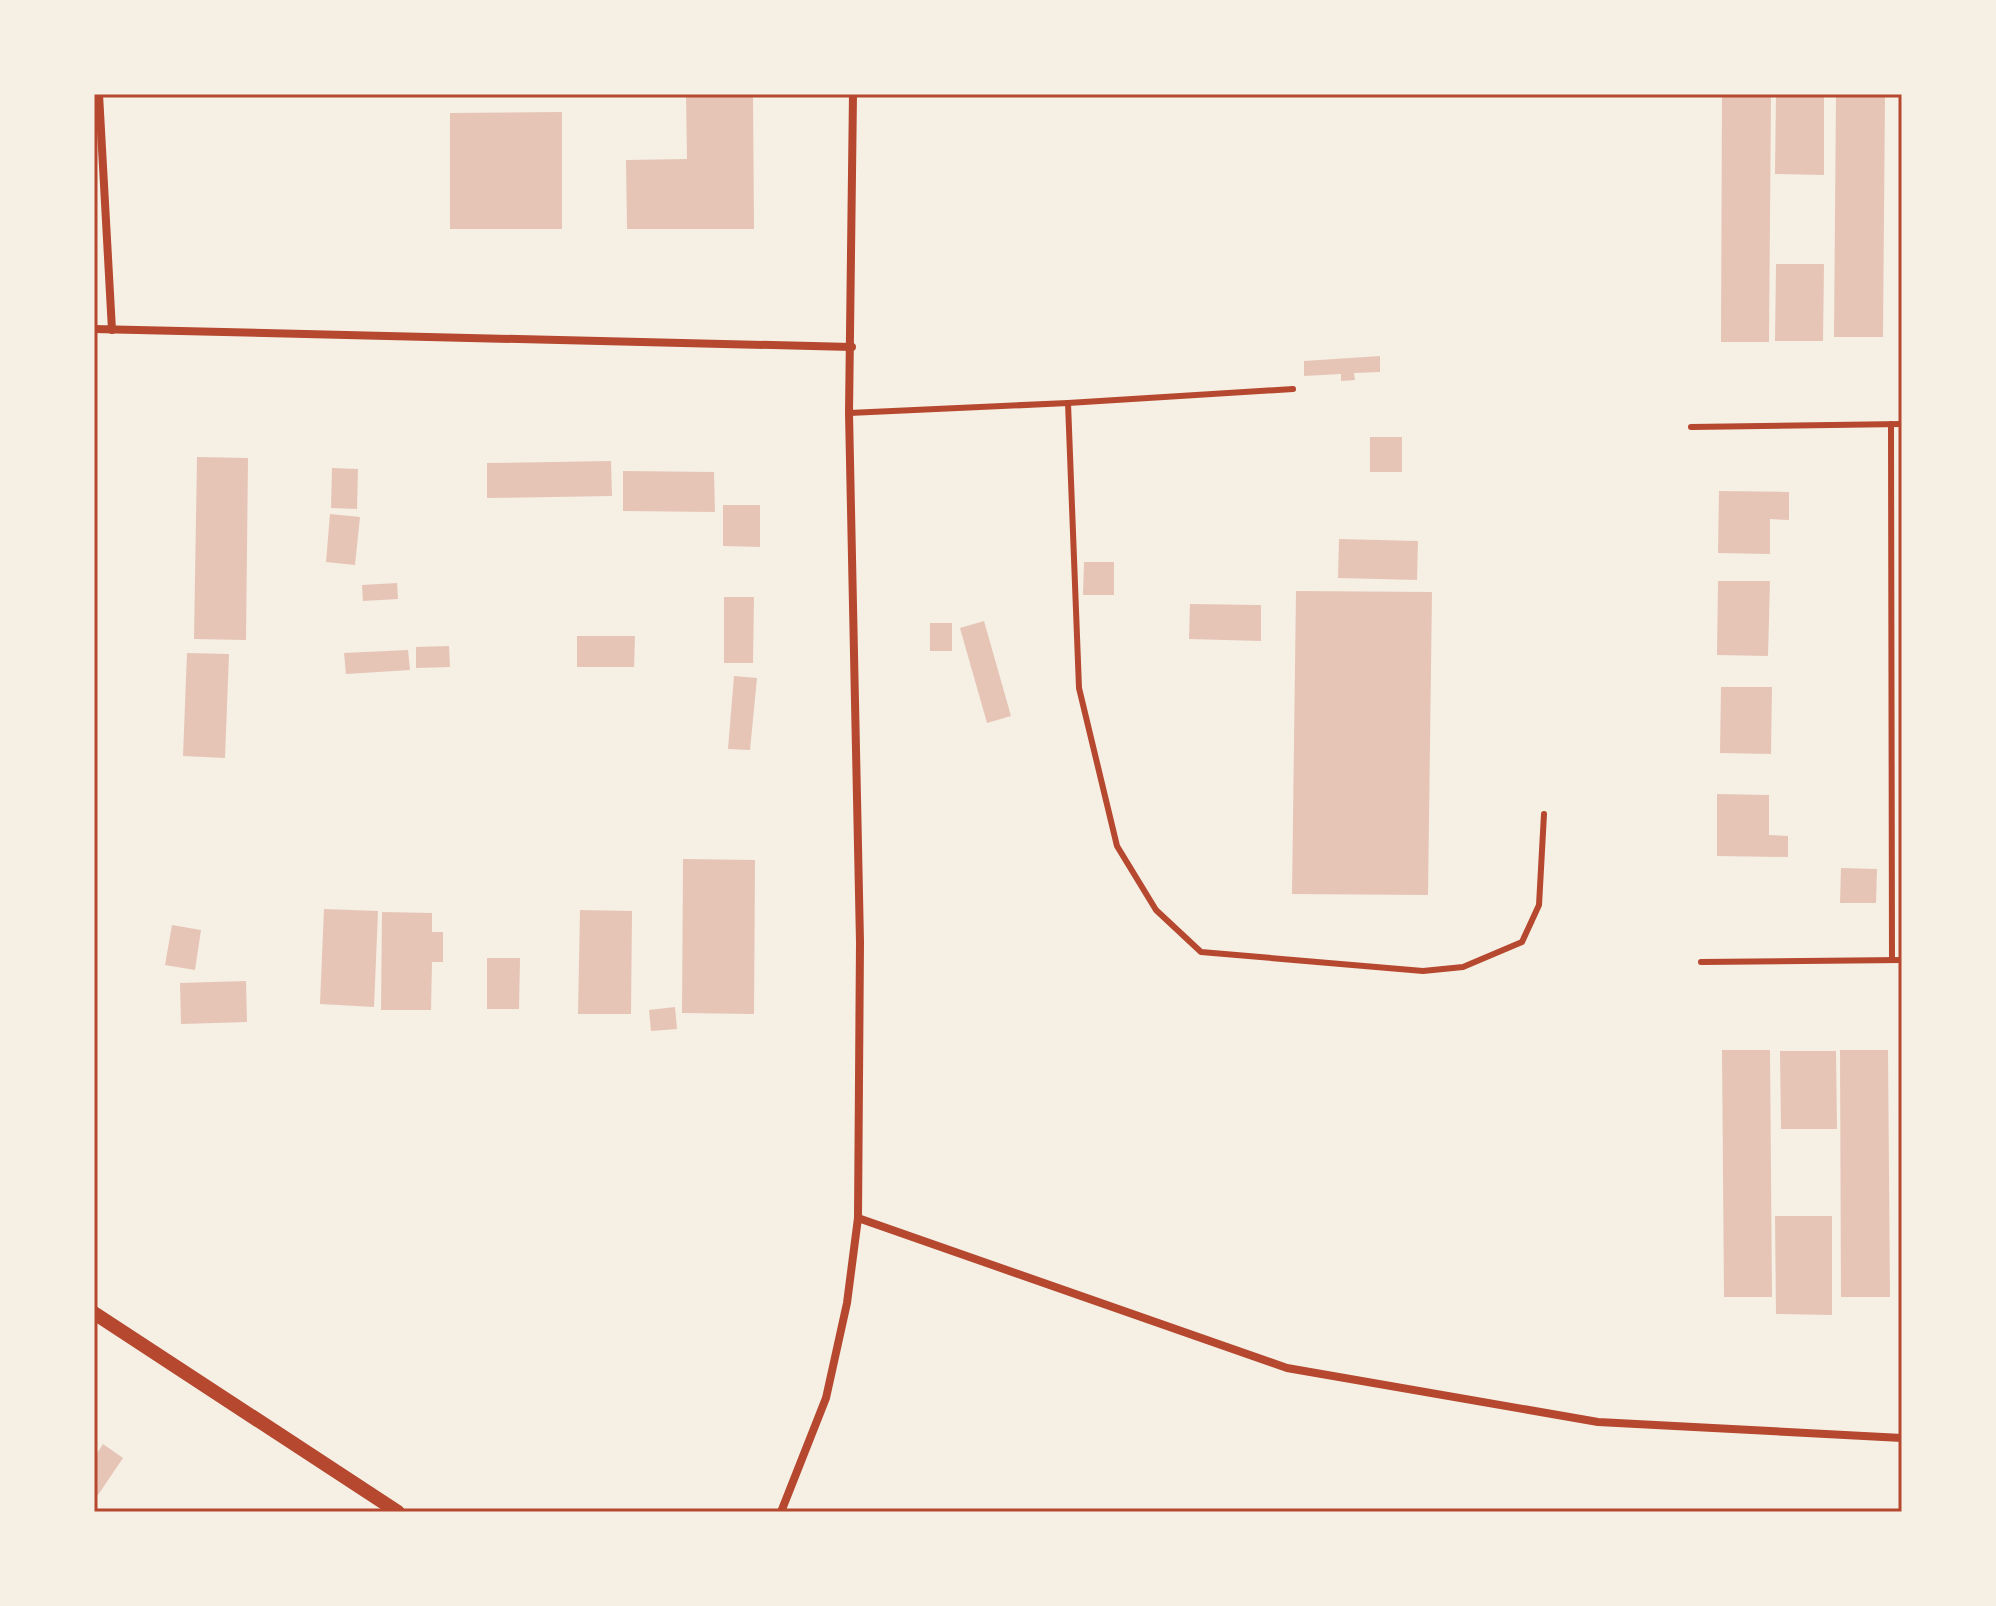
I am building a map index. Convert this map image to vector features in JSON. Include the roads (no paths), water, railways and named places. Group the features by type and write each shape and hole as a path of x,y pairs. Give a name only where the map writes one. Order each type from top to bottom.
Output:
{"street":[{"path":"99,94 112,330"},
{"path":"781,1512 826,1398 847,1303 858,1218 860,957 849,413 853,94"},
{"path":"94,329 852,347"},
{"path":"858,1218 1287,1368 1598,1422 1902,1438"},
{"path":"94,1313 398,1512"}],"lane":[{"path":"849,413 1293,389"},
{"path":"1068,403 1079,688 1117,846 1156,910 1201,952 1423,971 1463,967 1522,942 1539,905 1544,814"},
{"path":"1891,424 1892,960"},
{"path":"1691,427 1902,424"},
{"path":"1701,962 1902,960"}]}
